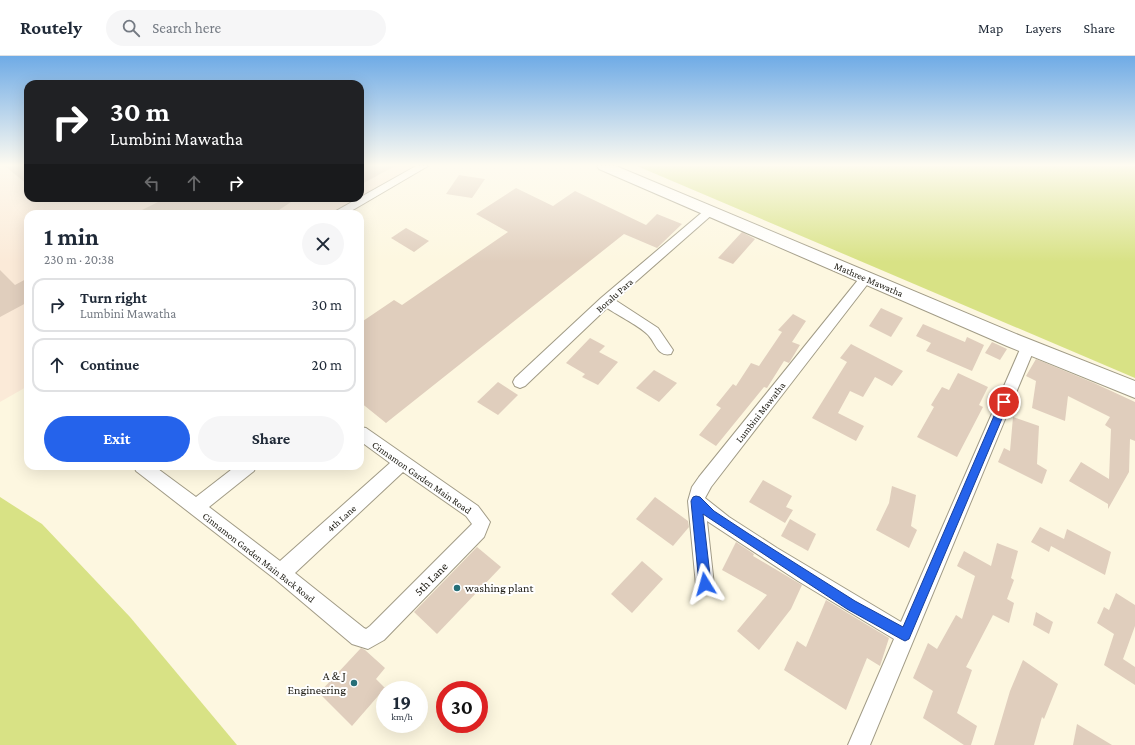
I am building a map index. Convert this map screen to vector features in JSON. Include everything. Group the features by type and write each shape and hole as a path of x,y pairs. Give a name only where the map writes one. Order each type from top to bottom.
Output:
{"street":[{"name":"Mathree Mawatha","path":"680,198 866,278 1135,390"},
{"path":"345,210 359,202"},
{"name":"Boralu Para","path":"520,382 606,301 710,211"},
{"name":"Lumbini Mawatha","path":"696,501 698,492 705,482 866,278"},
{"path":"606,301 653,331 666,350"},
{"path":"859,745 1028,346"},
{"name":"Cinnamon Garden Main Road","path":"364,436 472,511 481,522"},
{"name":"4th Lane","path":"281,573 401,463"},
{"name":"Cinnamon Garden Main Back Road","path":"147,470 281,573 359,637 368,639 377,633"},
{"path":"196,507 243,470"},
{"path":"696,501 710,514 851,605 905,635"},
{"path":"696,501 705,584"},
{"name":"5th Lane","path":"377,633 478,531 481,522"}],"shaded area":[{"path":"0,198 24,198 24,202 352,202 337,210 24,210 24,388 0,402"}],"green space":[{"path":"713,198 1135,198 1135,378"},
{"path":"0,497 42,524 130,617 237,745 0,745"}],"building":[{"path":"500,198 537,198 553,206 565,198 590,198 646,225 657,214 682,224 657,248 624,234 386,423 364,405 364,320 394,300 402,305 508,232 476,214"},
{"path":"158,202 291,202 279,210 142,210"},
{"path":"406,228 429,241 414,252 391,238"},
{"path":"742,232 755,239 733,264 718,258"},
{"path":"0,270 15,285 24,280 24,304 0,317"},
{"path":"881,308 903,318 891,337 869,326"},
{"path":"793,314 806,321 792,342 800,345 789,363 784,361 767,388 764,387 716,446 699,435 721,408 716,405 733,384 736,386 751,363 759,366 782,332 778,330"},
{"path":"923,324 965,342 967,337 984,345 972,371 926,351 931,343 916,336"},
{"path":"590,338 605,346 599,352 618,362 598,385 582,377 585,374 566,363"},
{"path":"992,342 1007,349 1000,360 985,353"},
{"path":"851,344 903,371 892,386 875,377 863,397 850,391 838,413 864,426 856,441 812,418 847,362 840,358"},
{"path":"1036,359 1135,402 1135,441 1130,439 1129,472 1108,509 1108,504 1069,481 1081,462 1109,479 1111,429 1105,425 1110,417 1068,396 1065,421 1032,408 1036,381 1026,376"},
{"path":"654,370 677,383 659,402 636,388"},
{"path":"958,373 988,387 979,405 983,407 957,457 917,437 934,407 931,405 942,387 949,390"},
{"path":"498,382 518,395 498,415 477,402"},
{"path":"1013,417 1039,426 1037,464 1047,470 1042,484 998,462 1004,448 1010,451"},
{"path":"763,480 792,496 786,507 793,510 785,523 749,502"},
{"path":"892,486 916,495 911,526 917,530 909,548 876,530 889,503"},
{"path":"655,497 688,521 689,527 673,546 636,519"},
{"path":"790,519 816,534 808,551 781,536"},
{"path":"1040,527 1064,539 1067,529 1111,552 1105,575 1051,546 1049,552 1031,542"},
{"path":"736,542 754,554 753,556 802,585 791,609 759,650 737,631 767,595 722,570"},
{"path":"997,543 1018,551 1011,578 1014,580 1007,599 1014,603 1009,623 993,615 966,667 972,670 957,713 977,726 971,745 964,745 923,718 933,691 913,678 928,643 937,649 956,615 962,619 975,576 957,566 964,551 991,566"},
{"name":"washing plant","path":"477,547 501,567 437,634 414,612"},
{"path":"642,561 663,579 632,613 611,594"},
{"path":"1116,593 1135,605 1135,626 1123,659 1135,667 1135,685 1104,665 1114,634 1097,623 1104,607 1109,610"},
{"path":"826,600 889,638 880,666 867,658 846,710 784,670 797,641 806,647"},
{"path":"1036,612 1053,622 1049,634 1033,625"},
{"name":"A & J Engineering","path":"361,648 385,668 376,679 378,681 376,681 376,698 352,726 319,693"},
{"path":"1023,660 1058,684 1044,719 1042,717 1034,745 994,745 1010,691"},
{"path":"1077,724 1112,745 1073,745"}],"place":[{"name":"washing plant","path":"457,588"},
{"name":"A & J Engineering","path":"354,683"}],"route":[{"path":"705,584 696,501 710,514 851,605 905,635 1004,402"}]}
